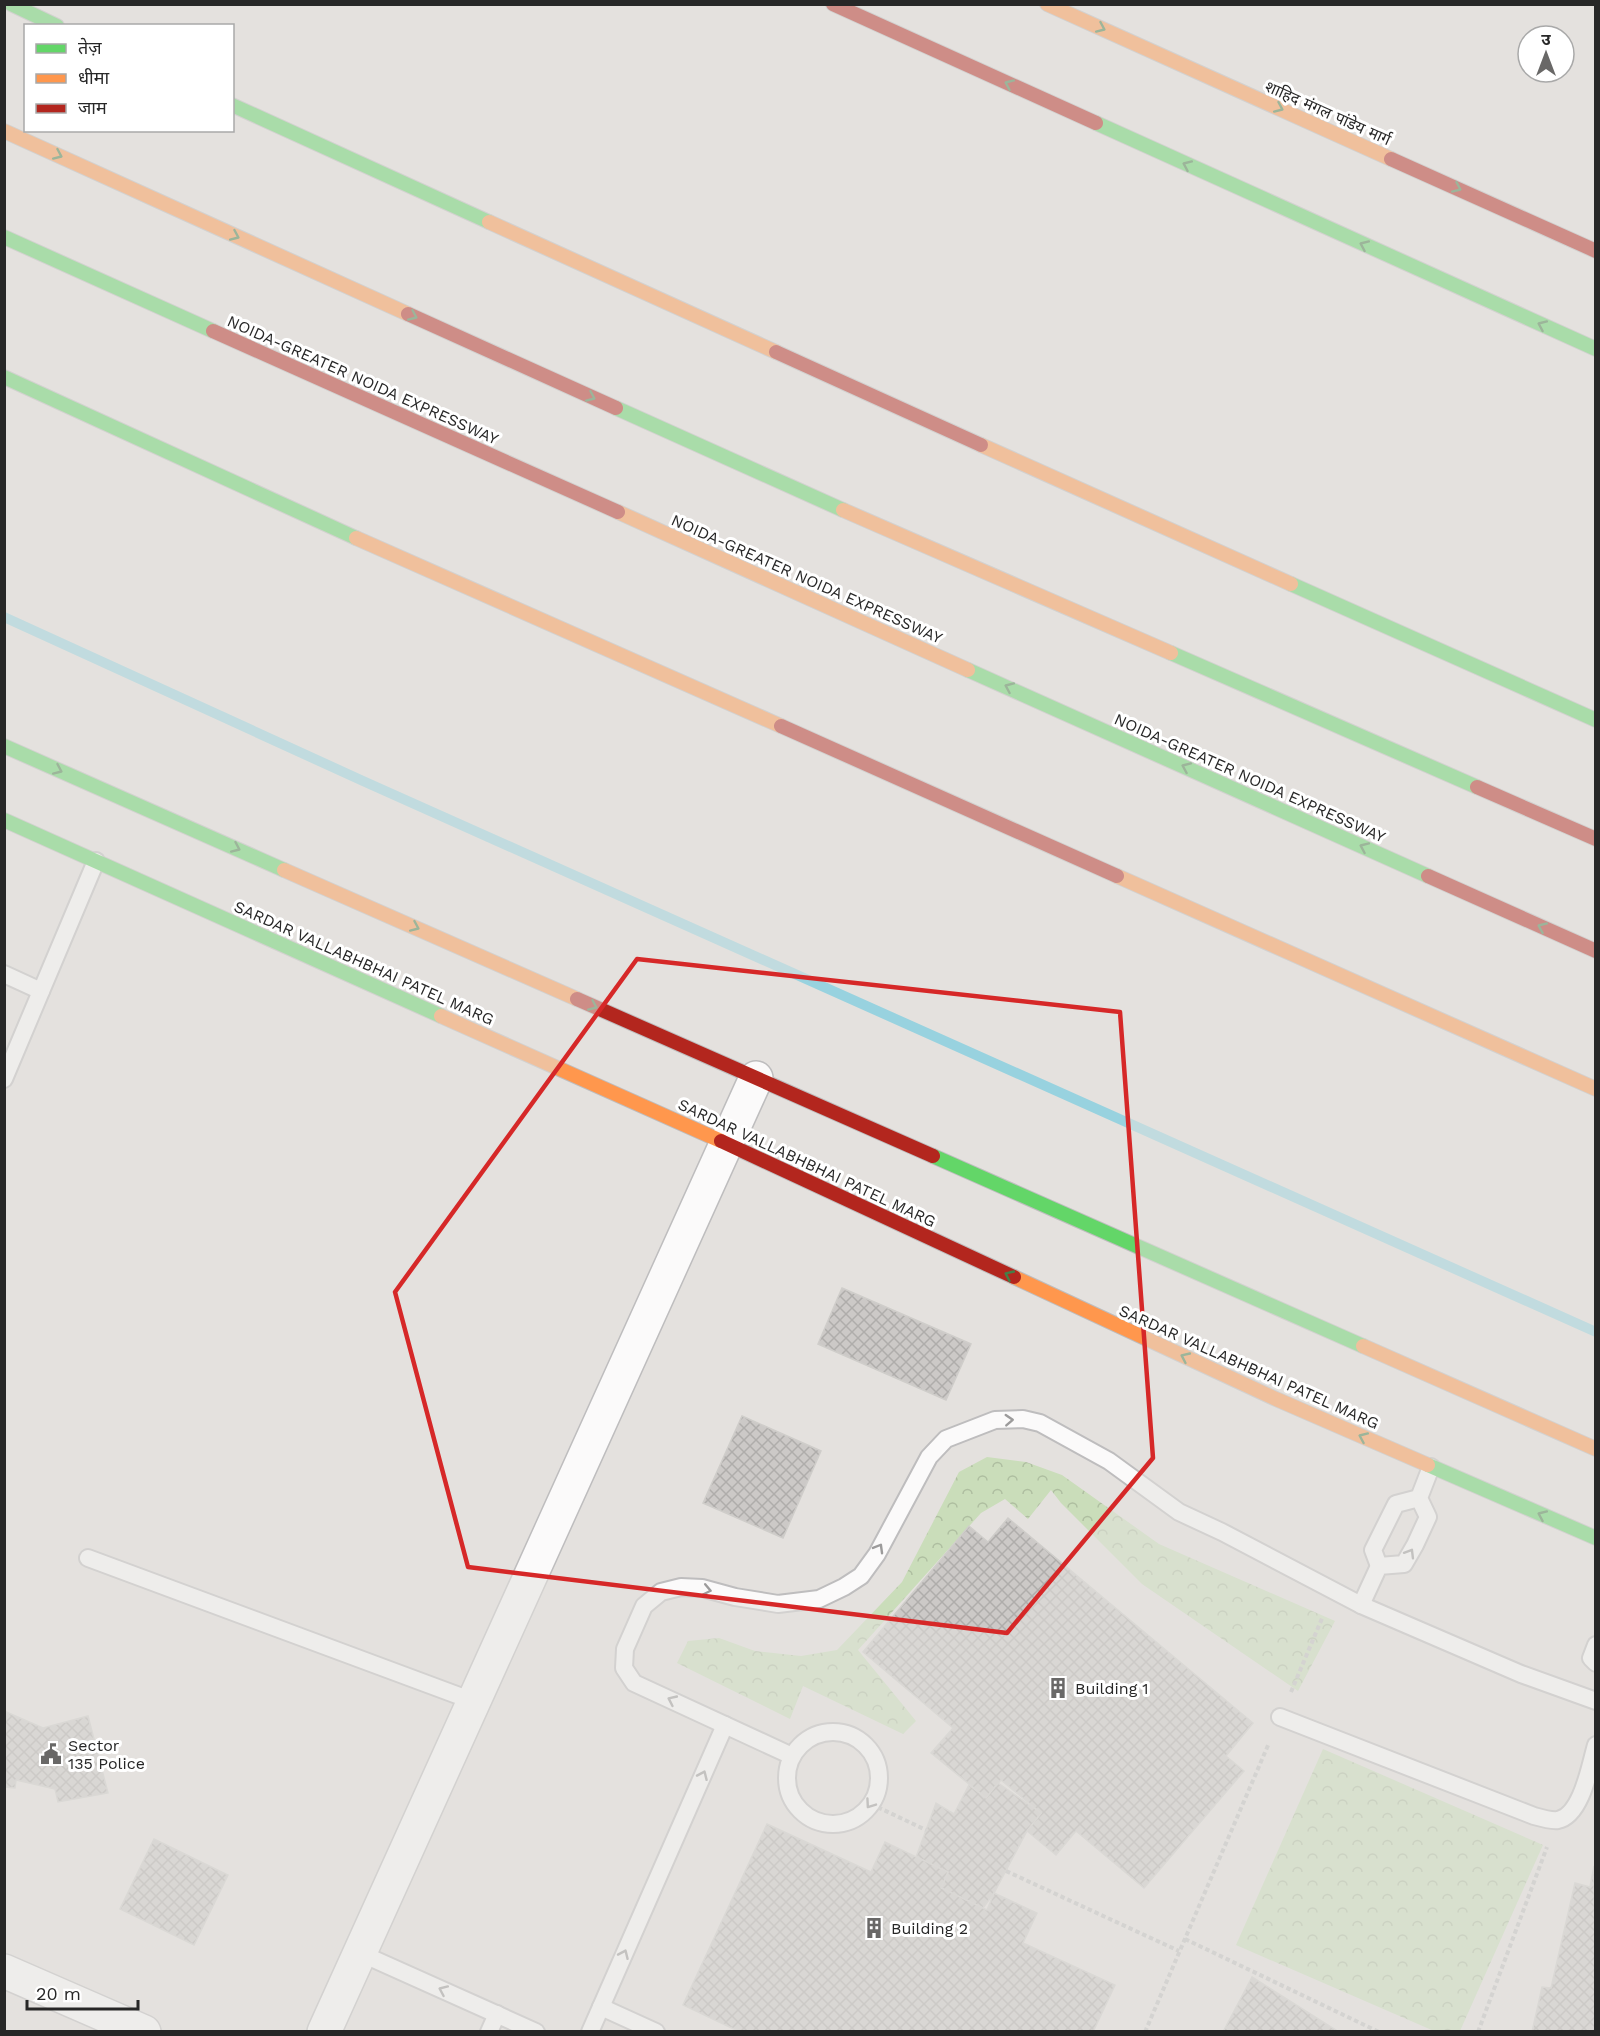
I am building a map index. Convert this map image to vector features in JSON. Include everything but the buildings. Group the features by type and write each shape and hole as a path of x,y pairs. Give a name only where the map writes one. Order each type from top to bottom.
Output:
{"main road":[{"path":"11,4 53,24"},
{"path":"833,4 1596,349"},
{"name":"शाहिद मंगल पांडेय मार्ग","path":"1047,4 1596,251"},
{"path":"234,106 954,434 1596,720"},
{"path":"4,131 786,486 1596,839"},
{"name":"NOIDA-GREATER NOIDA EXPRESSWAY","path":"4,237 1596,951"},
{"path":"4,377 348,534 1596,1089"},
{"path":"4,746 1596,1449"},
{"name":"SARDAR VALLABHBHAI PATEL MARG","path":"4,820 726,1143 1276,1399 1596,1538"}],"street":[{"path":"324,2031 756,1078"},
{"path":"4,1971 144,2031"}],"lane":[{"path":"4,1079 96,861"},
{"path":"4,974 41,991"},
{"path":"792,1756 634,1683 624,1668 625,1649 644,1606 661,1592 681,1587 702,1588 735,1597 778,1604 819,1599 844,1587 861,1576 877,1554 929,1457 946,1439 995,1420 1023,1419 1040,1423 1108,1461 1179,1512 1361,1605 1521,1674 1595,1699"},
{"path":"1379,1566 1404,1564 1415,1545 1428,1517 1419,1498 1431,1467"},
{"path":"1361,1605 1379,1566 1373,1550 1396,1504 1419,1498"},
{"path":"88,1558 473,1701"},
{"path":"1596,1645 1591,1658 1596,1663"},
{"path":"1280,1717 1534,1816 1557,1820 1574,1809 1590,1785 1596,1745"},
{"path":"590,2031 725,1725"},
{"path":"836,1732 853,1736 868,1747 877,1762 880,1780 876,1798 871,1804 865,1813 849,1822 831,1824 813,1820 798,1809 789,1793 786,1776 792,1756 802,1743 818,1734 836,1732"},
{"path":"360,1953 536,2031"},
{"path":"601,2007 656,2031"},
{"path":"489,2031 497,2014"}],"path":[{"path":"1145,2031 1334,1591"},
{"path":"871,1804 926,1830"},
{"path":"1478,2031 1557,1820"},
{"path":"1006,1871 1180,1951"},
{"path":"1185,1939 1379,2031"}],"highlighted area":[{"path":"637,959 1120,1012 1153,1458 1007,1633 468,1567 395,1292"}],"green space":[{"path":"987,1457 1026,1462 1062,1475 1159,1544 1335,1621 1298,1691 1142,1584 1061,1503 1051,1490 1028,1519 1005,1499 981,1513 858,1650 916,1721 903,1734 803,1686 790,1719 677,1663 688,1641 719,1638 755,1651 801,1656 837,1650 902,1582 959,1472"},
{"path":"1323,1749 1543,1845 1460,2031 1434,2031 1236,1945"}],"waterway":[{"path":"4,617 363,781 1596,1332"}],"traffic: fast":[{"path":"11,4 53,24"},
{"path":"234,106 489,222"},
{"path":"1096,123 1596,349"},
{"path":"4,237 213,331"},
{"path":"4,377 356,538"},
{"path":"616,408 843,510"},
{"path":"1291,584 1596,720"},
{"path":"1171,653 1477,787"},
{"path":"968,670 1428,876"},
{"path":"4,746 284,870"},
{"path":"4,820 441,1016"},
{"path":"933,1156 1363,1346"},
{"path":"1428,1465 1596,1538"}],"traffic: slow":[{"path":"1047,4 1391,159"},
{"path":"4,131 408,314"},
{"path":"489,222 776,352"},
{"path":"981,445 1291,584"},
{"path":"843,510 1171,653"},
{"path":"618,512 968,670"},
{"path":"356,538 781,726"},
{"path":"284,870 577,999"},
{"path":"1117,876 1596,1089"},
{"path":"441,1016 721,1141"},
{"path":"1014,1277 1276,1399 1428,1465"},
{"path":"1363,1346 1596,1449"}],"traffic: jam":[{"path":"833,4 1096,123"},
{"path":"1391,159 1596,251"},
{"path":"408,314 616,408"},
{"path":"213,331 618,512"},
{"path":"776,352 981,445"},
{"path":"781,726 1117,876"},
{"path":"1477,787 1596,839"},
{"path":"1428,876 1596,951"},
{"path":"577,999 933,1156"},
{"path":"721,1141 1014,1277"}],"place":[{"name":"Building 1","path":"1058,1688"},
{"name":"Sector 135 Police","path":"51,1754"},
{"name":"Building 2","path":"874,1928"}]}
